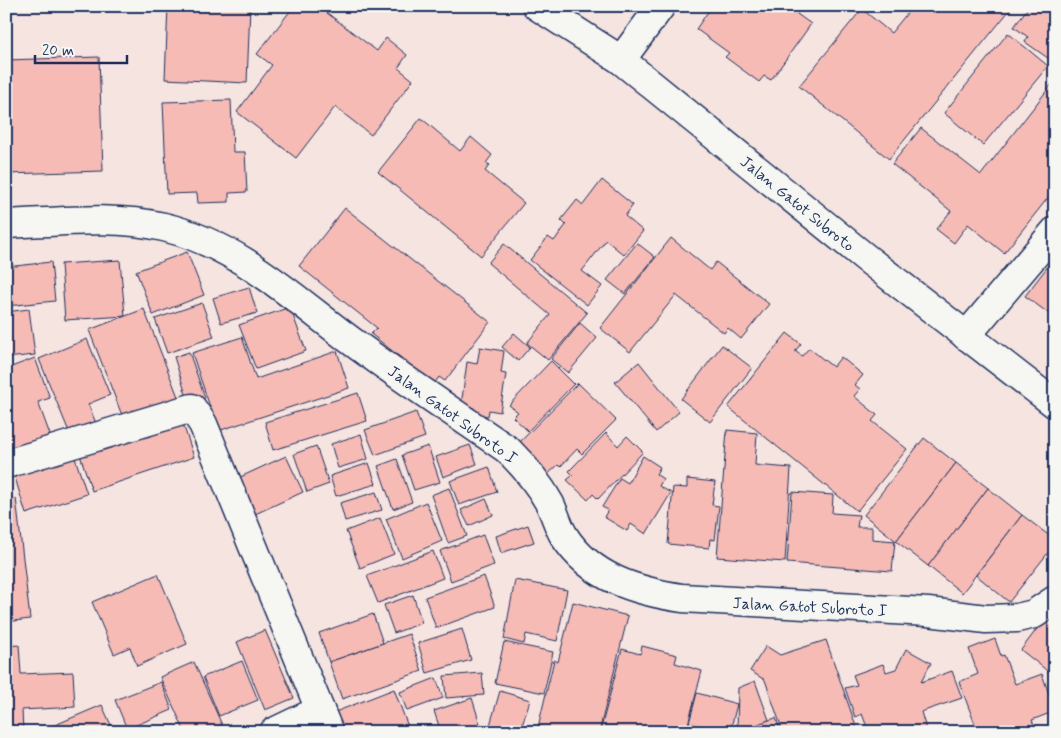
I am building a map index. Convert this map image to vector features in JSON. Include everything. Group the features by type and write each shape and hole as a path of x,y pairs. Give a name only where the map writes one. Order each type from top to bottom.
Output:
{"street":[{"name":"Jalan Gatot Subroto","path":"537,6 621,60 866,258 1055,404"},
{"path":"621,60 661,6"},
{"name":"Jalan Gatot Subroto I","path":"6,224 123,220 165,228 200,239 254,266 351,340 508,450 524,466 538,485 550,504 564,536 583,558 614,580 643,592 682,598 928,612 986,619 1017,618 1034,614 1055,600"},
{"path":"966,336 1055,230"},
{"path":"6,464 192,408 203,424 324,721 274,732"}],"building":[{"path":"168,6 250,6 247,83 165,79"},
{"path":"294,6 318,6 377,51 386,38 407,55 398,68 413,80 371,135 335,107 296,158 237,112 272,65 257,54"},
{"path":"712,6 799,6 802,8 797,14 811,24 771,80 764,76 759,82 725,57 729,53 696,29"},
{"path":"913,6 1013,6 889,159 799,86 862,9 891,33"},
{"path":"1029,6 1055,6 1055,63 1025,42 1028,37 1014,27"},
{"path":"1008,33 1048,66 983,145 944,113"},
{"path":"99,57 103,171 6,174 6,60"},
{"path":"1055,80 1055,189 1004,253 968,224 954,243 936,229 951,211 892,164 921,128 981,175"},
{"path":"231,100 233,152 245,152 247,192 229,193 229,202 198,203 197,193 167,194 163,102"},
{"path":"421,118 460,151 471,137 492,155 486,163 490,165 485,171 524,203 481,256 378,172"},
{"path":"602,180 633,205 625,216 643,231 624,255 606,240 582,271 602,286 587,305 530,260 548,237 554,241 566,225 561,220 577,200 583,205"},
{"path":"345,208 490,322 445,381 439,377 434,384 371,334 377,328 299,266"},
{"path":"671,238 710,270 716,262 769,304 741,339 728,328 724,333 676,295 630,352 600,328"},
{"path":"637,243 655,257 625,294 607,280"},
{"path":"504,244 587,313 548,360 527,343 550,315 488,263"},
{"path":"187,252 204,295 153,315 136,271"},
{"path":"1055,257 1055,318 1025,296"},
{"path":"120,260 125,316 65,320 61,264"},
{"path":"51,262 55,301 6,306 6,267"},
{"path":"249,287 257,313 221,323 213,298"},
{"path":"202,303 214,337 167,353 155,319"},
{"path":"290,307 306,351 256,369 239,325"},
{"path":"29,309 35,355 6,358 6,312"},
{"path":"144,309 180,402 125,423 89,330"},
{"path":"580,323 597,338 568,373 551,359"},
{"path":"514,333 530,347 518,361 502,347"},
{"path":"787,333 801,344 795,351 802,356 809,348 833,367 841,357 863,375 855,385 860,389 854,396 877,415 872,421 907,449 857,511 728,407"},
{"path":"242,337 256,379 337,351 349,388 218,431 192,353"},
{"path":"87,339 110,395 88,404 98,428 72,439 39,359"},
{"path":"722,345 752,368 710,422 681,399"},
{"path":"480,347 504,351 501,373 506,374 500,412 489,410 488,416 473,414 474,408 461,406 467,362 477,364"},
{"path":"189,352 205,398 189,404 174,357"},
{"path":"35,358 50,398 38,402 53,443 6,460 6,384 11,382 6,369"},
{"path":"551,361 574,384 528,431 513,417 518,412 509,405"},
{"path":"639,362 679,412 656,432 615,382"},
{"path":"578,383 616,420 582,454 577,449 560,467 558,465 545,477 515,447"},
{"path":"358,393 367,421 273,450 265,422"},
{"path":"416,412 425,437 375,455 365,430"},
{"path":"180,415 194,457 92,491 78,449"},
{"path":"727,430 757,433 755,465 791,468 785,562 717,557"},
{"path":"606,433 618,446 627,436 643,452 598,499 593,494 588,500 567,480 573,475 569,471"},
{"path":"361,434 368,459 338,468 331,444"},
{"path":"924,438 956,463 896,541 864,515"},
{"path":"470,445 477,464 443,477 436,457"},
{"path":"316,446 329,484 307,492 294,454"},
{"path":"428,446 440,482 414,490 402,455"},
{"path":"73,452 87,494 26,514 13,471"},
{"path":"286,456 303,492 253,515 236,479"},
{"path":"643,456 660,467 656,474 663,479 659,486 671,493 646,534 631,524 627,531 604,517 608,510 602,507 620,478 628,483"},
{"path":"397,459 412,502 393,509 378,466"},
{"path":"369,463 376,484 336,496 330,476"},
{"path":"956,463 988,488 928,566 896,541"},
{"path":"489,467 497,492 459,505 450,481"},
{"path":"687,479 715,482 712,505 719,506 715,540 710,539 709,548 668,544 673,487 687,488"},
{"path":"449,488 467,536 448,543 431,495"},
{"path":"988,488 1022,515 962,593 928,566"},
{"path":"376,492 382,510 345,521 340,503"},
{"path":"792,492 833,495 832,513 859,515 857,527 872,527 872,539 895,541 892,571 787,563"},
{"path":"16,498 30,619 6,622 6,500"},
{"path":"486,499 493,515 469,526 461,510"},
{"path":"426,502 442,541 402,558 386,519"},
{"path":"1022,515 1055,540 1055,544 1009,602 976,575"},
{"path":"380,518 394,554 360,568 346,531"},
{"path":"528,525 534,542 501,553 496,536"},
{"path":"483,535 494,565 451,581 440,551"},
{"path":"433,551 443,578 378,603 367,576"},
{"path":"158,574 187,644 137,666 130,647 114,654 92,602"},
{"path":"484,576 495,607 436,628 425,597"},
{"path":"515,580 567,590 557,641 526,634 524,644 504,639"},
{"path":"413,595 422,623 394,633 384,605"},
{"path":"573,602 628,616 599,732 557,732 538,727 554,660 558,662"},
{"path":"1049,613 1055,617 1055,677 1021,650"},
{"path":"373,614 383,643 329,662 319,633"},
{"path":"462,629 471,660 427,673 418,643"},
{"path":"265,630 294,698 265,710 237,642"},
{"path":"409,634 422,671 342,699 329,662"},
{"path":"995,639 1001,656 1004,655 1015,684 1042,674 1055,711 1032,720 1037,732 978,732 959,682 978,674 969,649"},
{"path":"826,640 858,732 783,732 765,680 750,671 766,646 780,655"},
{"path":"504,642 553,652 544,693 495,683"},
{"path":"19,645 21,674 73,672 75,707 22,710 23,732 6,732 6,646"},
{"path":"642,646 677,655 675,663 702,671 686,732 600,732 622,649 640,654"},
{"path":"906,649 931,663 921,682 952,671 962,698 921,712 927,732 869,732 862,714 855,717 845,688 857,685 853,675 883,664 886,672 896,669"},
{"path":"242,661 258,700 219,716 203,677"},
{"path":"194,662 222,725 206,732 185,732 160,677"},
{"path":"482,673 484,695 446,698 444,676"},
{"path":"436,678 443,698 407,711 400,692"},
{"path":"755,681 769,720 737,732 738,688"},
{"path":"161,682 172,710 127,729 115,700"},
{"path":"394,689 410,732 337,732 330,714"},
{"path":"500,691 530,700 520,732 488,732"},
{"path":"697,693 737,704 730,732 689,723"},
{"path":"472,698 481,727 467,732 441,732 434,711"},
{"path":"102,705 114,732 49,732 48,728"},
{"path":"776,718 781,732 737,732 769,720"},
{"path":"689,723 722,732 687,732"}]}
